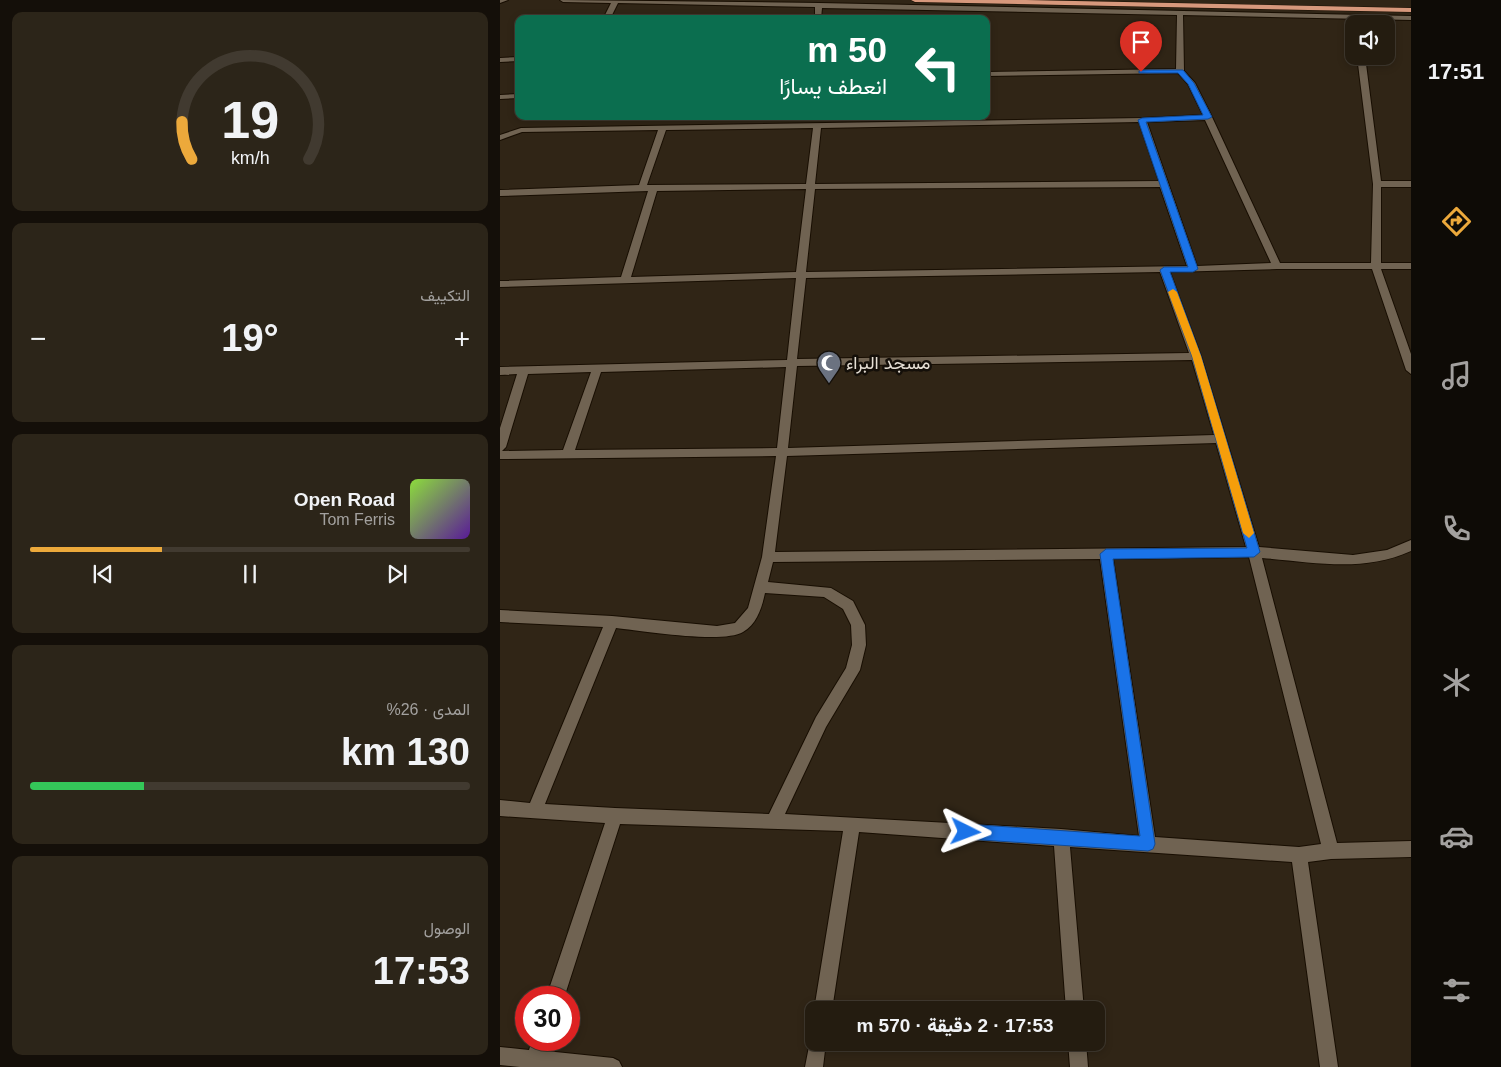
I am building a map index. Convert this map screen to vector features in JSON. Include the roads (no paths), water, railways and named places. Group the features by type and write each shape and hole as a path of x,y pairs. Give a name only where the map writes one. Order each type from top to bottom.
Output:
{"highway":[{"path":"915,0 1411,10"},
{"path":"1319,0 1411,2"}],"street":[{"path":"500,1 506,0"},
{"path":"563,0 819,4 890,10 1180,12 1345,19"},
{"path":"608,15 615,2"},
{"path":"818,15 819,4"},
{"path":"1180,12 1180,71 1191,83 1208,117 1277,266"},
{"path":"1395,19 1411,18"},
{"path":"500,60 515,59"},
{"path":"1363,65 1377,184 1376,267 1411,370"},
{"path":"990,74 1180,71"},
{"path":"500,96 515,96"},
{"path":"500,138 521,130 585,126 663,128 816,125 915,120 1142,120 1208,117"},
{"path":"720,126 722,120"},
{"path":"1142,120 1193,269"},
{"path":"500,616 612,622 717,632 739,628 754,611 768,557 782,452 816,125"},
{"path":"642,188 663,128"},
{"path":"500,193 642,188 1164,184"},
{"path":"1377,184 1411,184"},
{"path":"625,280 653,188"},
{"path":"500,284 799,275 1164,270 1277,266 1411,266"},
{"path":"1164,270 1196,356 1254,552 1331,851"},
{"path":"500,372 791,363 1196,356"},
{"path":"567,455 597,368"},
{"path":"500,447 523,371"},
{"path":"500,455 782,452 1220,439"},
{"path":"768,557 1254,552 1353,560 1389,555 1411,545"},
{"path":"1106,554 1148,844"},
{"path":"761,587 826,592 848,605 858,625 859,645 853,670 821,722 774,821"},
{"path":"535,810 612,622"},
{"path":"500,808 615,816 852,824 1299,855 1331,851 1411,849"},
{"path":"560,986 615,816"},
{"path":"823,1001 852,824"},
{"path":"1061,838 1074,1001"},
{"path":"1299,855 1328,1067"},
{"path":"535,1059 538,1051"},
{"path":"814,1067 816,1051"},
{"path":"1078,1051 1079,1067"},
{"path":"500,1056 613,1067"}],"place":[{"name":"مسجد البراء","path":"829,384"}]}
